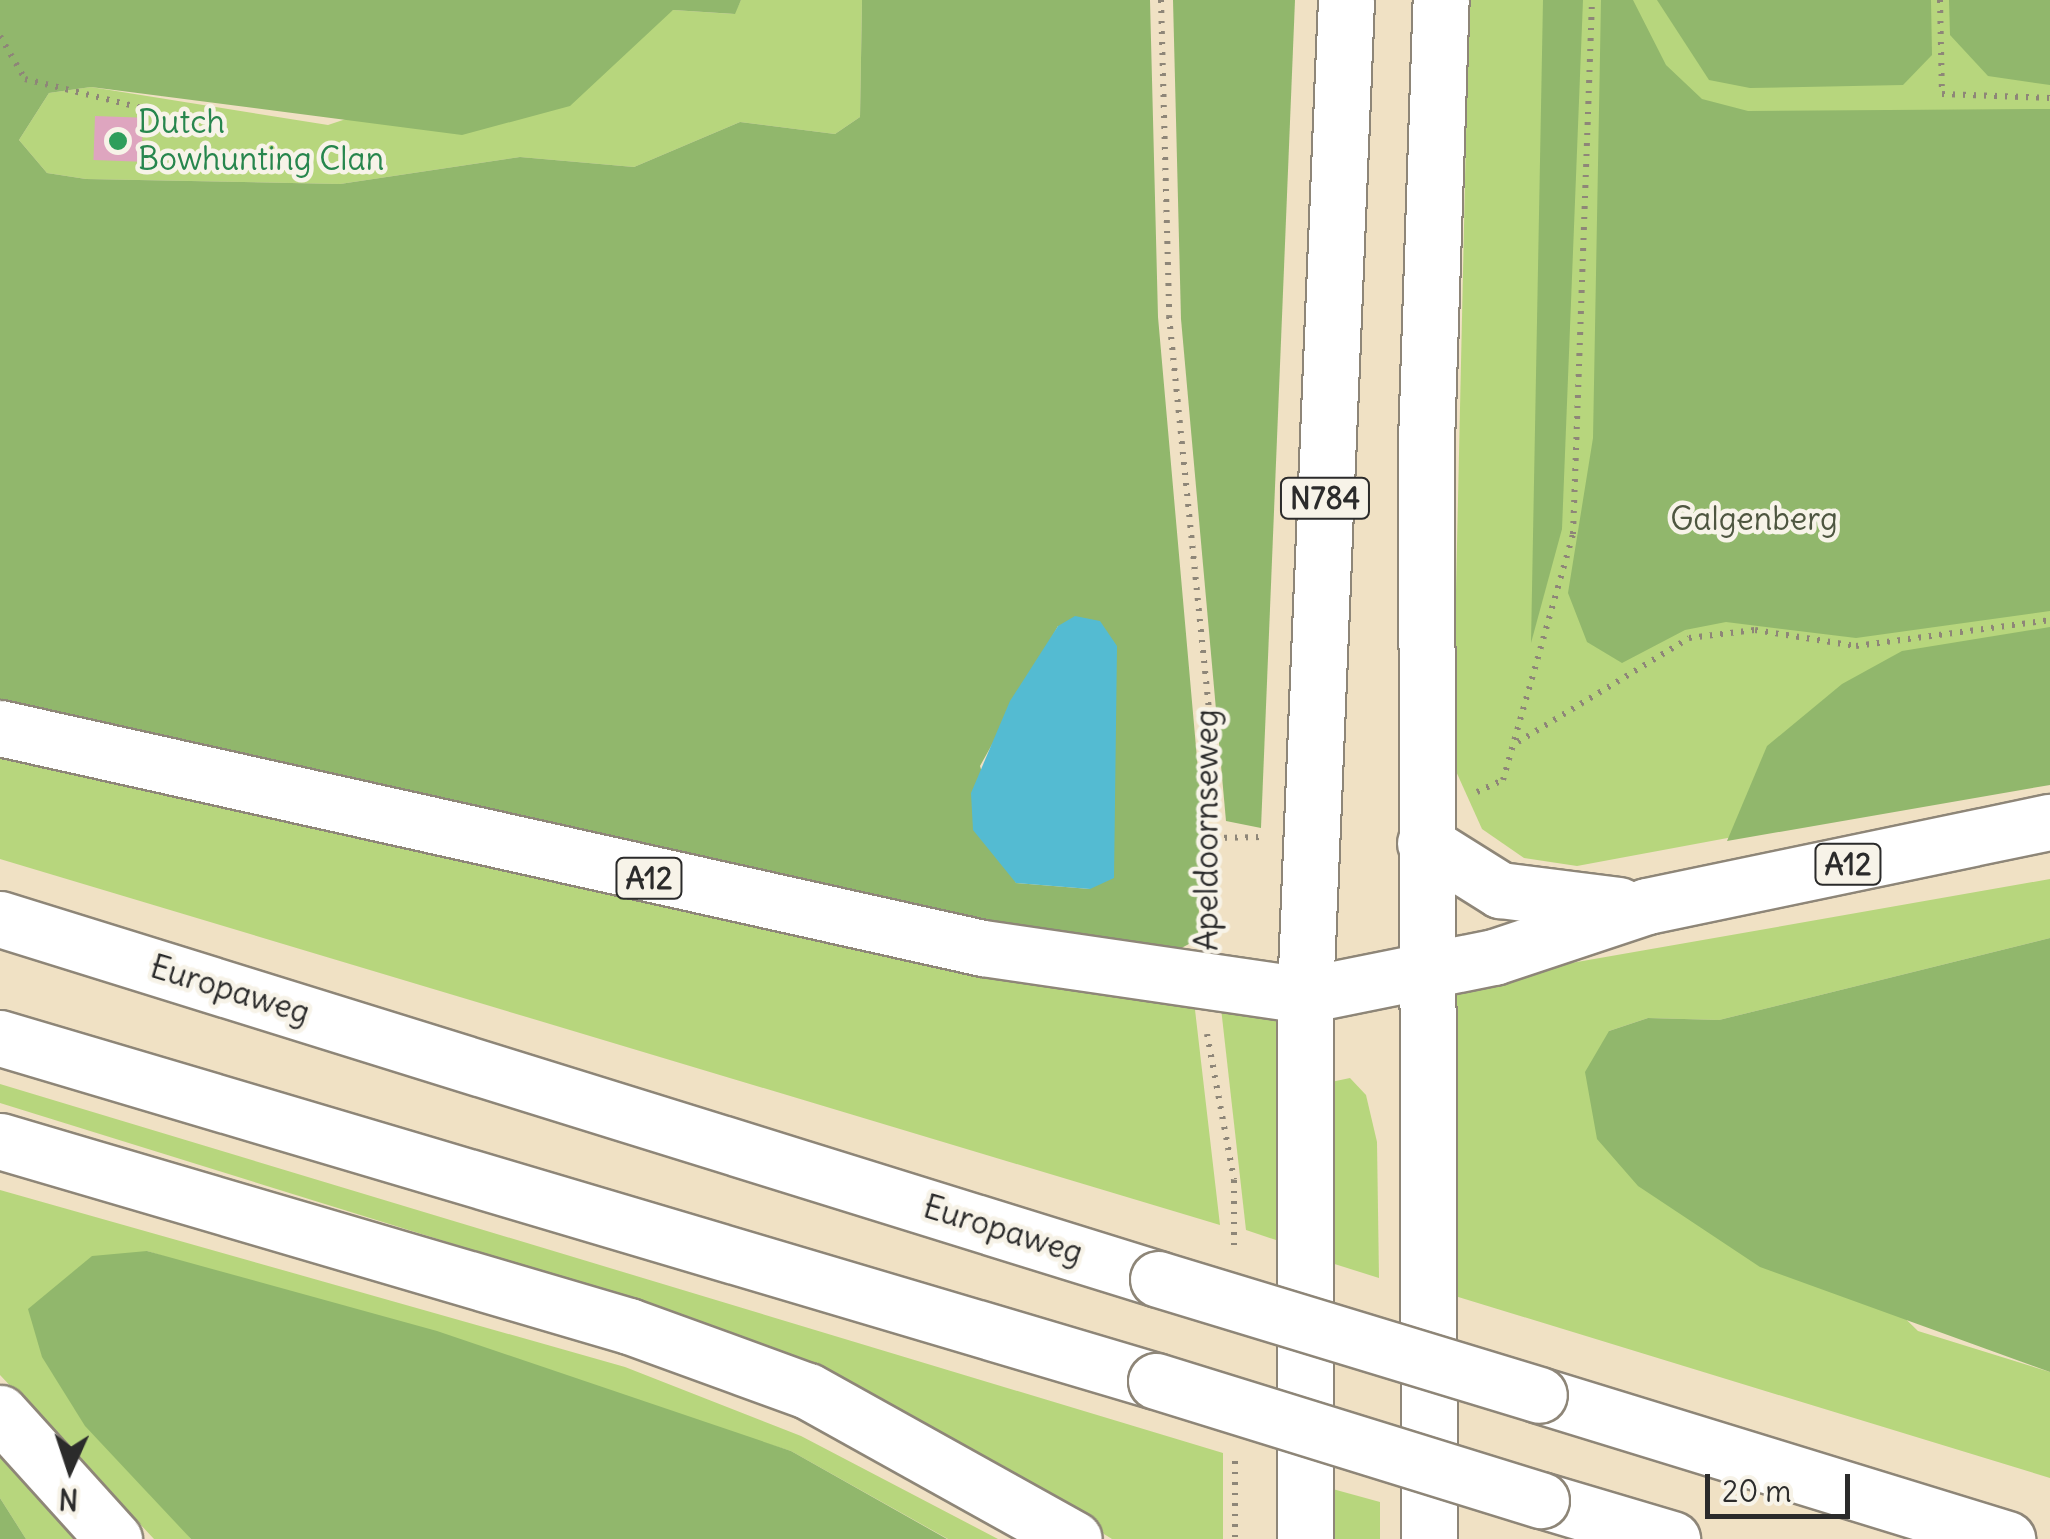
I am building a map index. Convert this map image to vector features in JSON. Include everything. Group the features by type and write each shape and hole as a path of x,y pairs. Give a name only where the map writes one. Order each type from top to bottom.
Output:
{"main road":[{"name":"N784","path":"1305,1539 1305,995 1346,0"},
{"path":"1429,1539 1425,843 1441,0"},
{"name":"A12","path":"0,728 944,940 1305,995"},
{"name":"A12","path":"1425,966 1494,957 1646,906 2050,822"},
{"name":"A12","path":"1425,843 1500,890 1646,906"},
{"name":"Europaweg","path":"0,919 2008,1539"},
{"path":"1305,995 1425,966"},
{"path":"0,1038 1156,1381 1672,1539"},
{"path":"0,1142 629,1326 808,1392 1074,1539"},
{"path":"0,1413 114,1539"},
{"path":"1926,1512 2046,1539"}],"path":[{"name":"Apeldoornseweg","path":"1162,0 1169,316 1212,751 1207,980 1210,1082 1234,1180 1234,1260"},
{"path":"1592,0 1573,534 1516,743 1689,638 1755,630 1856,646 2050,620"},
{"path":"1940,0 1942,94 2050,98"},
{"path":"0,36 25,79 142,108"},
{"path":"1235,1439 1235,1539"}],"green space":[{"path":"0,0 741,0 735,14 673,10 570,106 462,135 91,87 49,93 19,140 47,173 86,179 340,184 520,157 634,167 740,122 835,134 860,117 862,0 1150,0 1158,317 1202,815 1198,939 1165,957 1126,953 0,701","holes":["1058,626 1090,889 1016,883 980,766"]},
{"path":"741,0 862,0 860,117 835,134 740,122 634,167 520,157 340,184 86,179 47,173 19,140 49,93 91,87 328,125 673,10 734,14"},
{"path":"1173,0 1295,0 1261,828 1226,821 1181,319"},
{"name":"Galgenberg","path":"1469,0 2050,0 2050,778 1577,866 1524,858 1482,829 1455,769 1453,726"},
{"path":"1543,0 1583,0 1562,529 1531,643"},
{"path":"1601,0 1633,0 1666,65 1702,99 1748,111 2050,109 2050,611 1856,638 1726,622 1685,630 1622,663 1587,642 1568,593 1593,438"},
{"path":"1657,0 1931,0 1932,55 1903,85 1750,88 1709,80"},
{"path":"1949,0 2050,0 2050,85 1988,76 1950,35"},
{"path":"2050,627 2050,785 1727,841 1767,746 1842,684 1902,651"},
{"path":"0,755 861,946 1194,1001 1220,1225 0,859"},
{"path":"2050,879 2050,938 1719,1020 1648,1018 1609,1031 1918,1331 2050,1372 2050,1478 1455,1296 1452,984"},
{"path":"2050,938 2050,1372 1760,1267 1638,1186 1597,1139 1585,1072 1609,1031 1648,1018 1719,1020"},
{"path":"1221,1008 1278,1017 1276,1240 1246,1230"},
{"path":"1350,1078 1366,1095 1377,1142 1379,1278 1325,1261 1331,1082"},
{"path":"0,1084 1223,1453 1223,1539 1112,1539 920,1420 695,1319 0,1103"},
{"path":"0,1190 625,1367 801,1436 998,1539 948,1539 791,1451 147,1251 154,1494 191,1539 154,1539 0,1375"},
{"path":"147,1251 437,1331 791,1451 947,1539 191,1539 85,1426 42,1357 28,1309 92,1256"},
{"path":"0,1452 79,1539 26,1539 0,1498"},
{"path":"1329,1488 1380,1502 1380,1539 1329,1539"},
{"path":"0,1498 26,1539 0,1539"}],"water":[{"path":"1075,616 1100,621 1117,646 1114,878 1090,889 1016,883 973,830 971,793 1010,701 1058,626"}],"building":[{"path":"95,116 143,118 141,162 93,160"}],"place":[{"name":"Dutch Bowhunting Clan","path":"118,141"}]}
